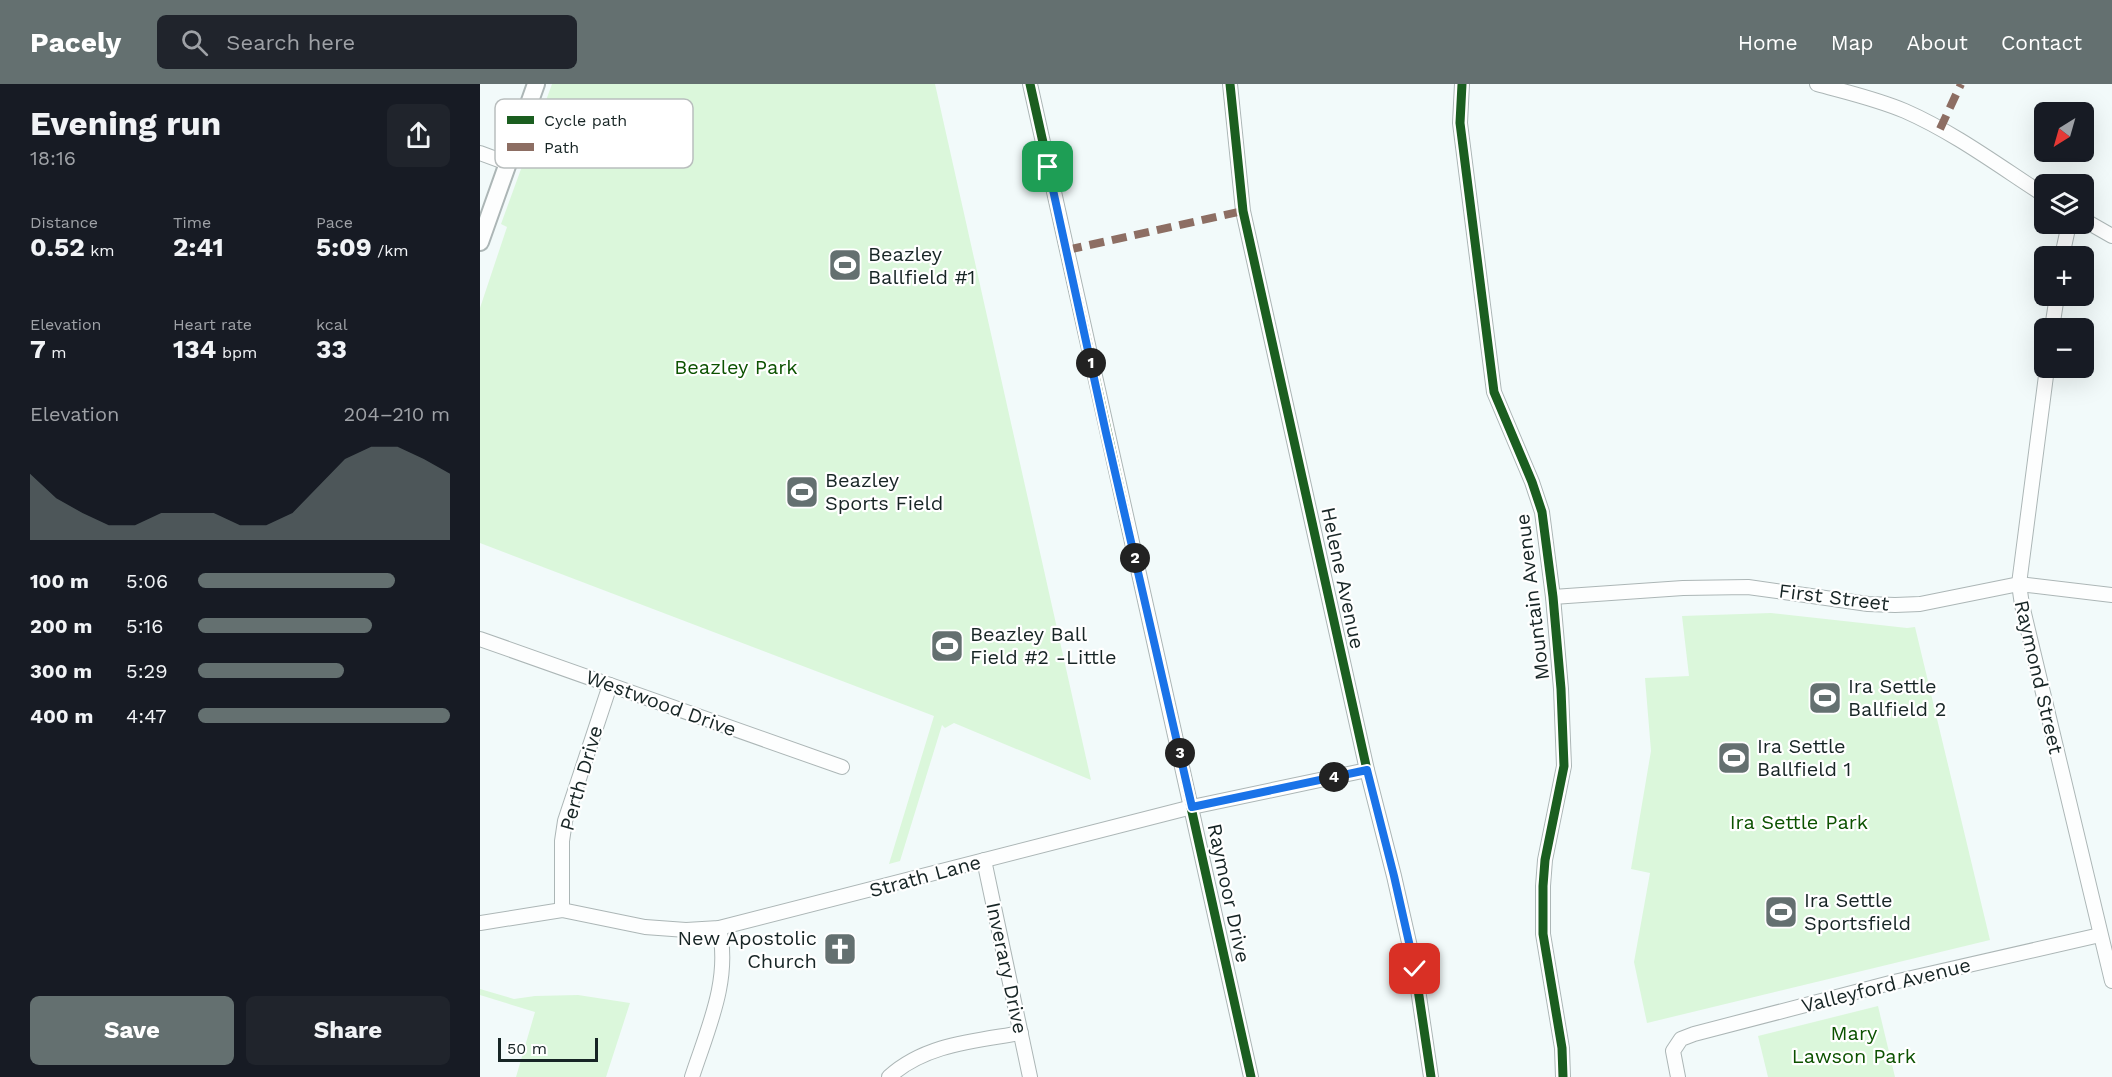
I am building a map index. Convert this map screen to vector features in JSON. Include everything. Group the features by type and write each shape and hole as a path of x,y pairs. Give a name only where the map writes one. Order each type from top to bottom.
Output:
{"street":[{"path":"530,99 536,84"},
{"name":"Raymoor Drive","path":"1030,84 1251,1077"},
{"name":"Helene Avenue","path":"1230,84 1243,212 1367,770 1415,969 1431,1077"},
{"name":"Mountain Avenue","path":"1462,84 1461,135 1494,392 1532,482 1542,512 1553,597 1562,698 1564,766 1545,860 1543,934 1562,1048 1563,1077"},
{"path":"1817,84 1869,98 1920,118 2034,189"},
{"path":"480,153 495,159"},
{"path":"480,242 505,168"},
{"path":"2094,226 2112,236"},
{"name":"Raymond Street","path":"2046,378 2019,584 2022,605 2112,981"},
{"name":"First Street","path":"1553,597 1748,586 1868,604 1895,605 1920,604 2019,584 2112,595"},
{"name":"Westwood Drive","path":"480,639 842,767"},
{"name":"Perth Drive","path":"562,910 562,841 565,820 610,685"},
{"name":"Strath Lane","path":"480,923 562,910 645,927 686,930 719,927 885,887 1192,807 1367,770"},
{"name":"Inverary Drive","path":"984,860 1030,1077"},
{"path":"692,1077 722,980 723,944 719,927"},
{"name":"Valleyford Avenue","path":"1677,1077 1673,1051 1682,1039 1694,1034 1796,1006 2100,935"},
{"path":"889,1077 915,1058 932,1050 1021,1033"}],"green space":[{"name":"Beazley Park","path":"552,84 935,84 1091,780 954,723 945,728 942,725 900,861 889,864 934,716 480,543 480,308 507,227 501,224 521,168 693,168 693,99 547,99"},
{"name":"Ira Settle Park","path":"1771,613 1915,627 1990,940 1647,1023 1634,962 1650,873 1631,869 1651,751 1645,678 1689,676 1682,616"},
{"path":"480,989 514,999 578,995 630,1003 606,1077 516,1077 535,1012 480,995"},
{"name":"Mary Lawson Park","path":"1878,1006 1895,1077 1768,1077 1758,1036"}],"marked path":[{"path":"1940,129 1961,84"},
{"path":"1067,250 1243,211"}],"cycle path":[{"path":"1030,84 1251,1077"},
{"path":"1230,84 1243,211 1367,770 1415,969 1431,1077"},
{"path":"1462,84 1460,123 1494,392 1532,482 1542,512 1553,597 1561,689 1564,766 1545,860 1543,934 1562,1048 1563,1077"}],"place":[{"name":"Beazley Ballfield #1","path":"845,265"},
{"name":"Beazley Sports Field","path":"802,492"},
{"name":"Beazley Ball Field #2 -Little","path":"947,646"},
{"name":"Ira Settle Ballfield 2","path":"1825,698"},
{"name":"Ira Settle Ballfield 1","path":"1734,758"},
{"name":"Ira Settle Sportsfield","path":"1781,912"},
{"name":"New Apostolic Church","path":"840,949"}],"route":[{"path":"1048,167 1106,433 1192,807 1367,770 1415,969"}]}
